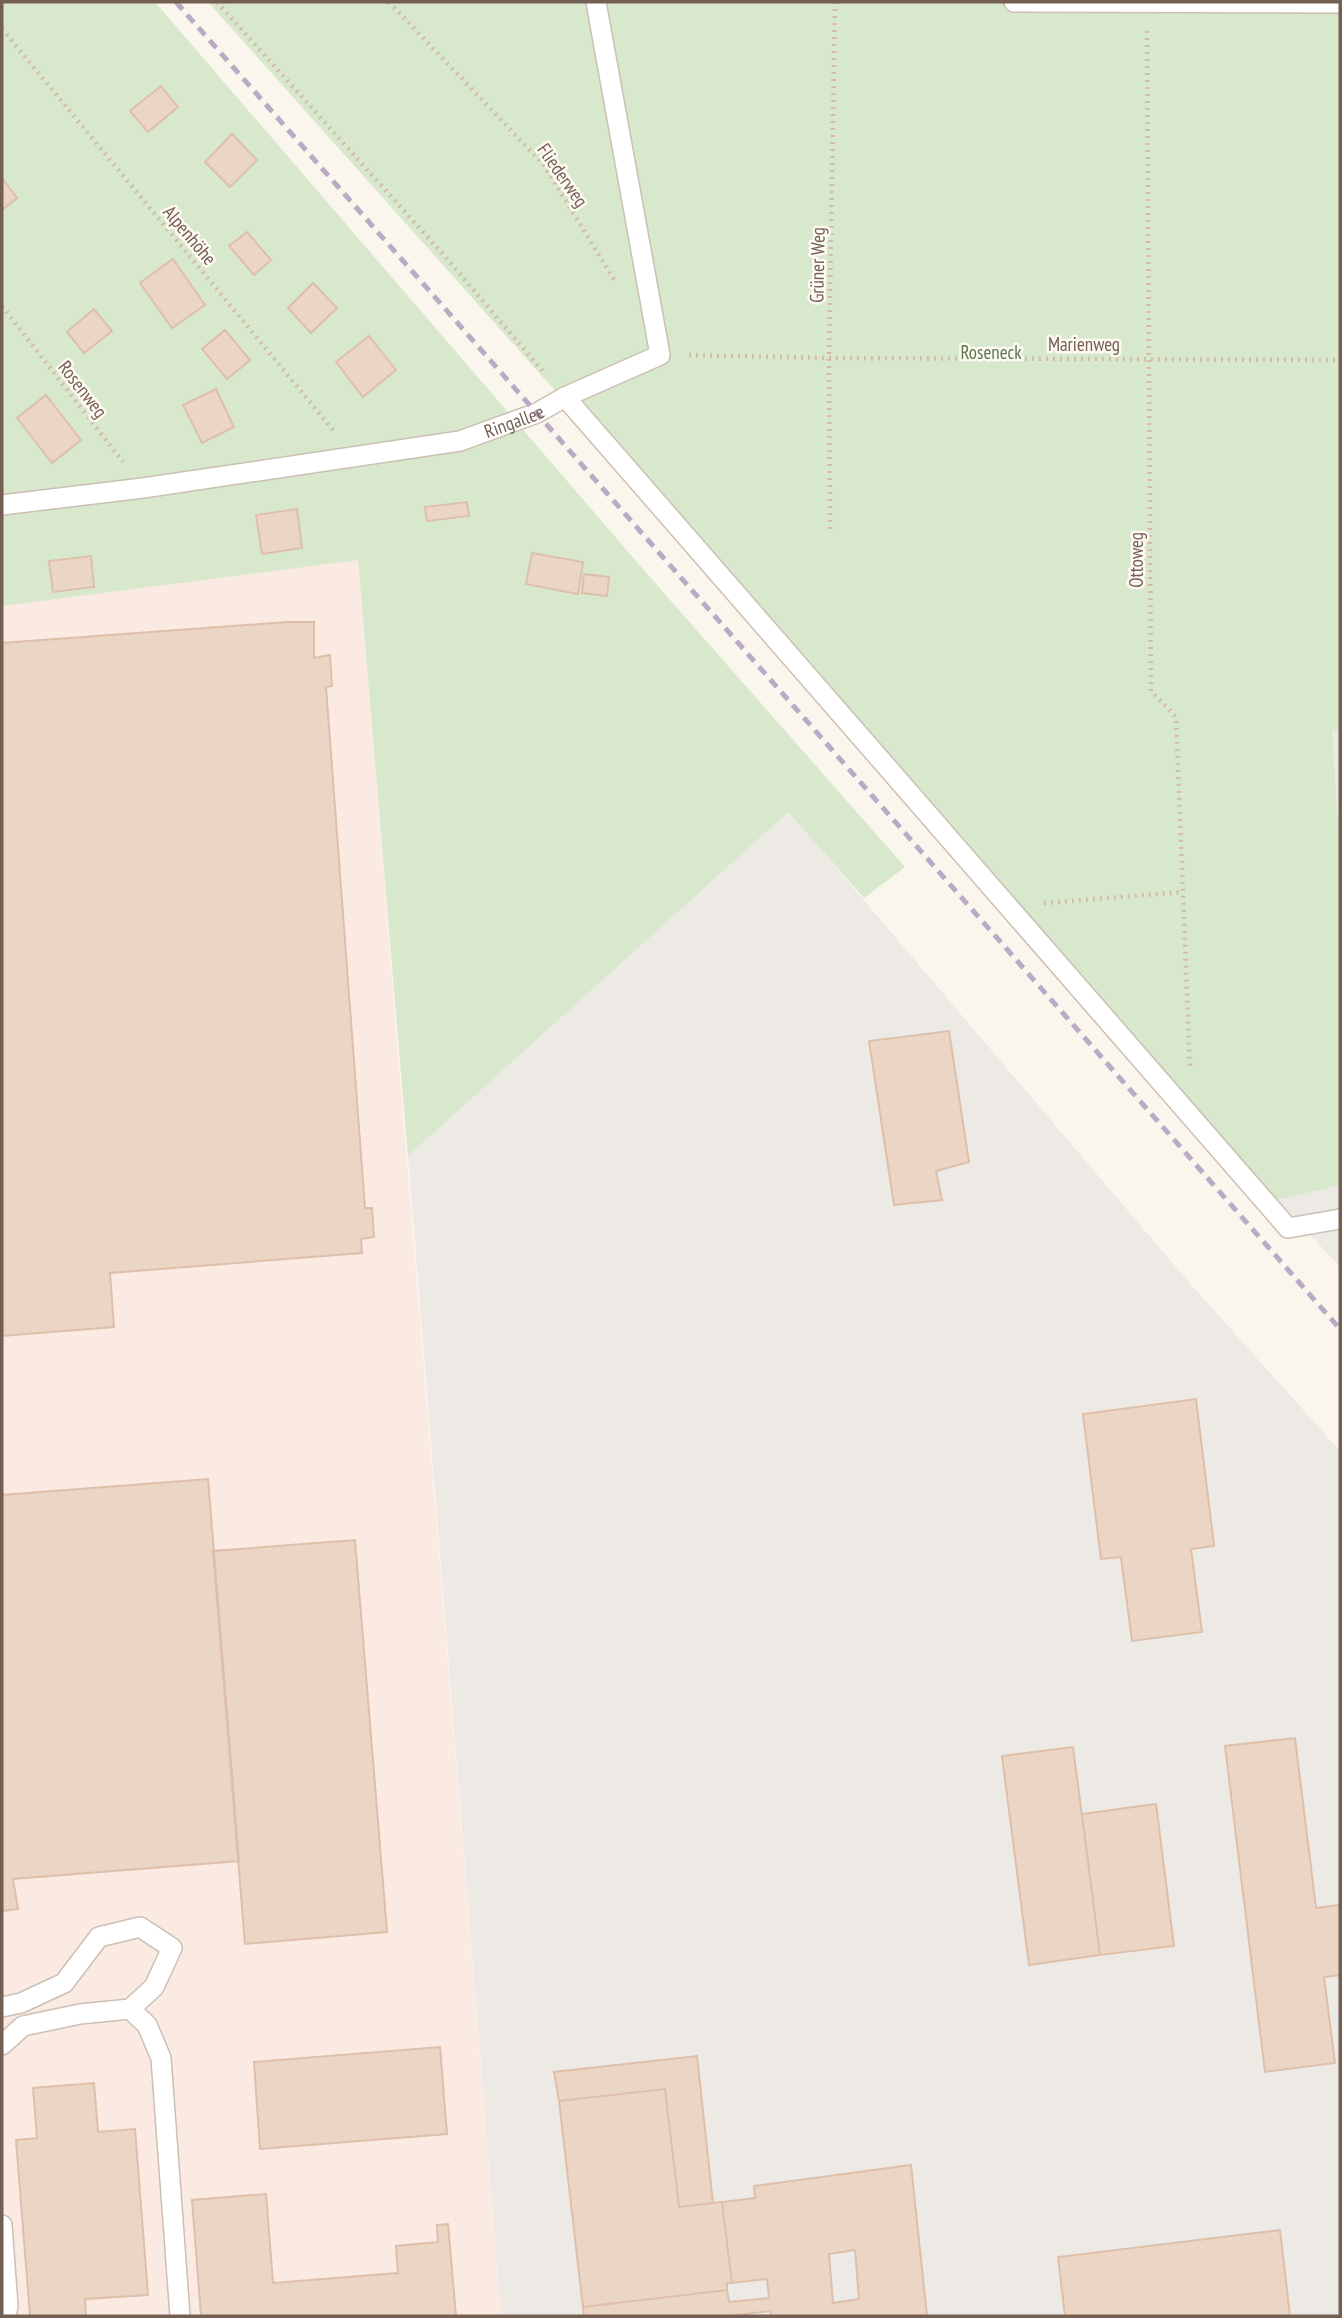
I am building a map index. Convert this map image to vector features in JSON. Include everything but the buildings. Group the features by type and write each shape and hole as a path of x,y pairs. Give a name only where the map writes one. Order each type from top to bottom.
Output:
{"lane":[{"path":"596,2 660,355"},
{"path":"1014,2 1340,3"},
{"name":"Ringallee","path":"2,505 356,458 460,440 537,413 565,397 660,355"},
{"path":"565,397 1288,1228 1340,1219"},
{"path":"2,2007 21,2003 64,1983 99,1937 140,1927 172,1948 154,1987 130,2009 80,2014 23,2026 2,2045"},
{"path":"130,2009 146,2025 160,2058 180,2316"},
{"path":"2,2225 8,2306 6,2316"}],"path":[{"path":"216,2 448,260 565,397"},
{"name":"Fliederweg","path":"389,2 543,164 616,283"},
{"name":"Grüner Weg","path":"830,529 835,2"},
{"name":"Ottoweg","path":"1147,2 1151,691 1176,717 1191,1087 1180,1104"},
{"name":"Alpenhöhe","path":"2,29 356,458"},
{"name":"Rosenweg","path":"2,306 143,488"},
{"name":"Marienweg","path":"660,355 1340,360"},
{"path":"1013,911 1035,903 1183,892"}],"shaded area":[{"path":"358,559 501,2316 2,2316 2,606"},
{"path":"1332,728 1340,730 1340,853"},
{"path":"788,811 1186,1279 1340,1451 1340,2316 501,2316 408,1156"},
{"path":"1340,1185 1340,1267 1278,1200"}],"green space":[{"path":"2,2 155,2 642,568 905,867 864,898 788,812 408,1156 358,560 2,606"},
{"name":"Roseneck","path":"208,2 1340,2 1340,730 1332,729 1340,853 1340,1185 1278,1200"}],"railway":[{"path":"176,2 1340,1329"}]}
